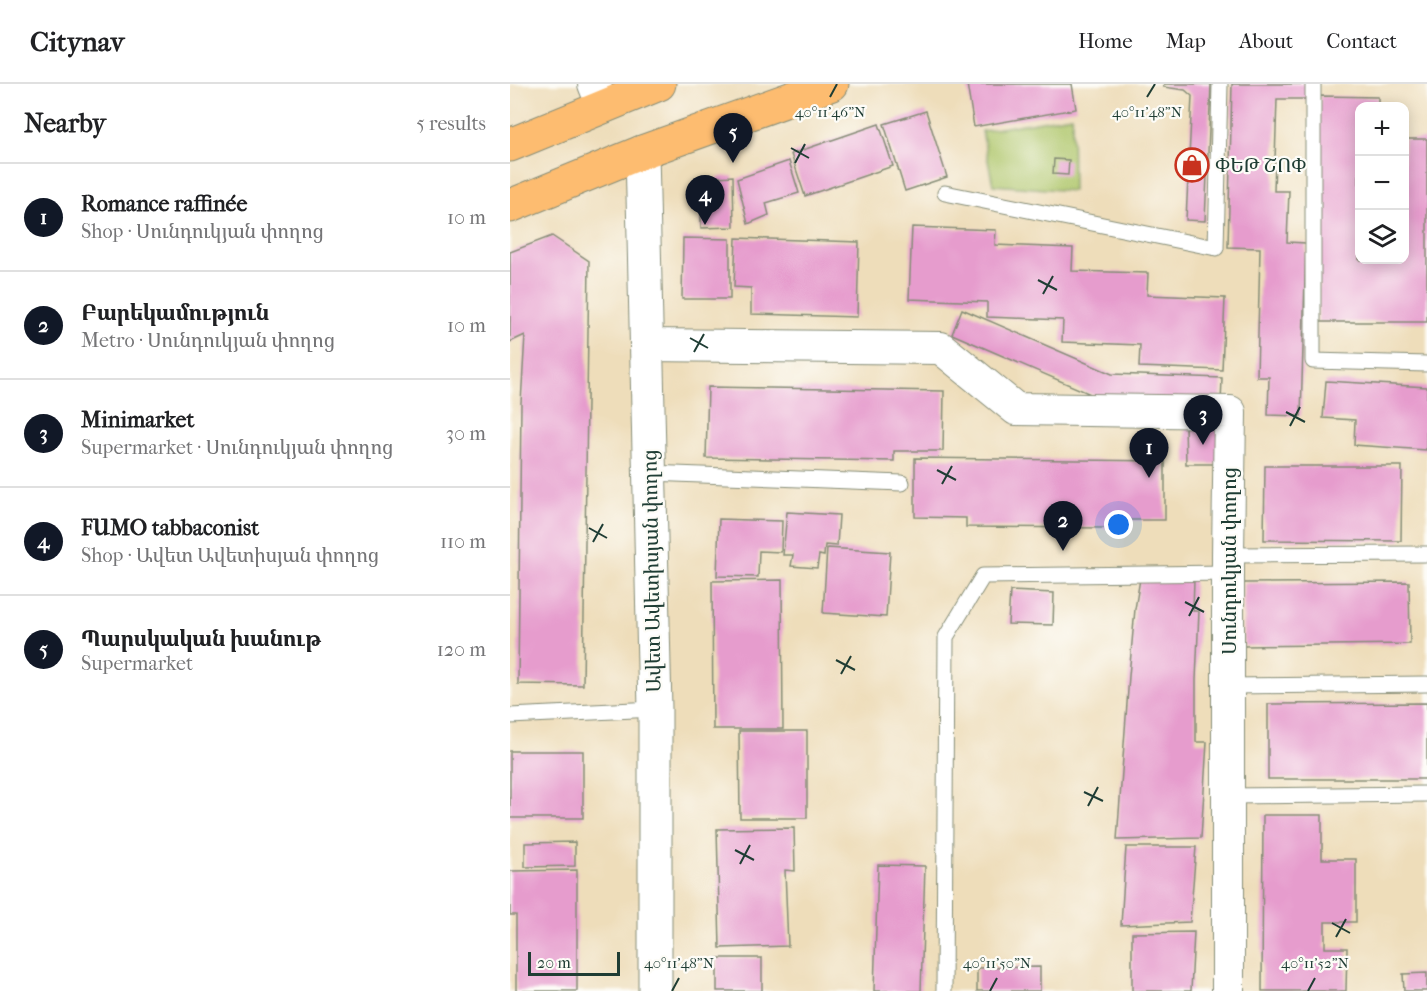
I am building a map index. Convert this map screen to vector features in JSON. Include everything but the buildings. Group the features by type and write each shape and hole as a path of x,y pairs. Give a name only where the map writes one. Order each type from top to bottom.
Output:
{"main road":[{"path":"510,145 598,95 659,84"},
{"path":"510,206 642,152 832,84"}],"street":[{"name":"Ավետ Ավետիսյան փողոց","path":"642,152 655,709 655,991"},
{"name":"Սունդուկյան փողոց","path":"646,345 941,348 1016,409 1230,412 1228,991"}],"lane":[{"path":"945,193 1216,248 1220,84"},
{"path":"1313,84 1313,361 1427,364"},
{"path":"650,473 902,483"},
{"path":"944,991 946,637 983,576 1427,554"},
{"path":"1228,686 1427,684"},
{"path":"510,716 655,709"},
{"path":"1228,796 1427,794"}],"green space":[{"path":"1072,116 1073,191 993,185 982,131"}],"place":[{"name":"Պարսկական խանութ","path":"733,163"},
{"name":"ՓԵԹ ՇՈՓ","path":"1192,165"},
{"name":"FUMO tabbaconist","path":"705,225"},
{"name":"Minimarket","path":"1203,445"},
{"name":"Romance raffinée","path":"1149,478"},
{"name":"Բարեկամություն","path":"1063,551"}]}
